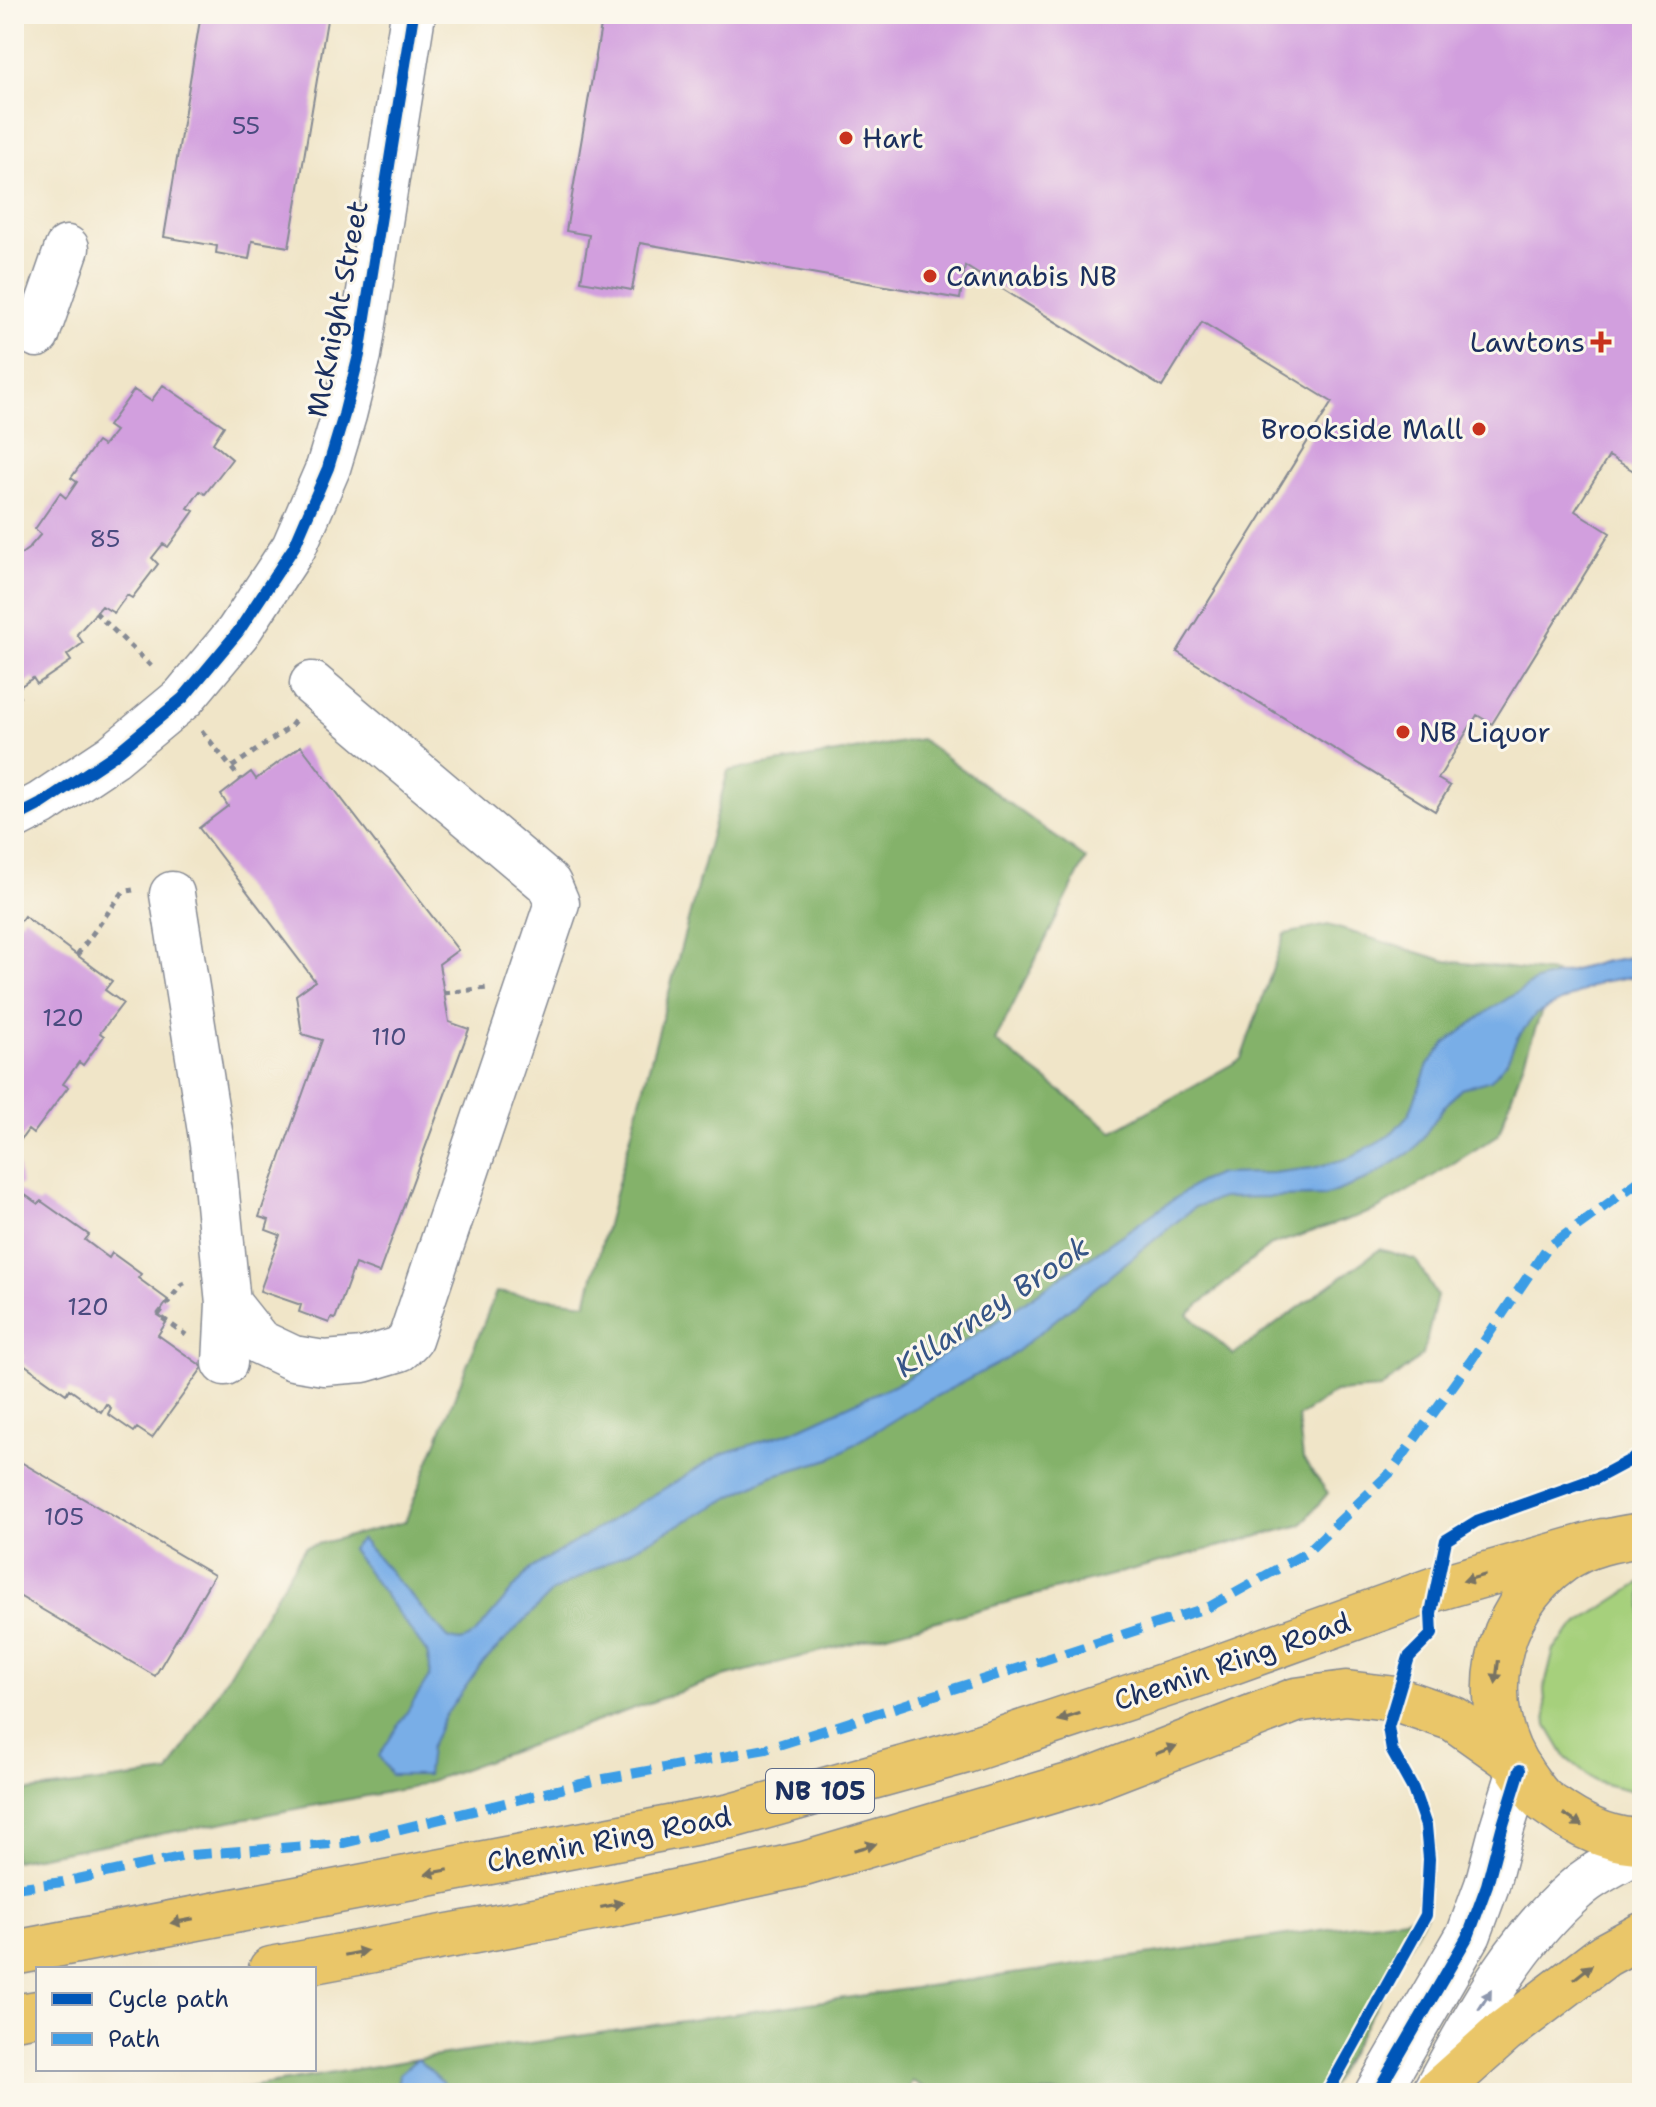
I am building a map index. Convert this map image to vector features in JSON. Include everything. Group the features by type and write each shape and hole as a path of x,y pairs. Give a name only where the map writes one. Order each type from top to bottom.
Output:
{"highway":[{"path":"1622,1538 1563,1560 1529,1591 1506,1629 1495,1673 1497,1718 1516,1765 1541,1799 1581,1826 1627,1841 1642,1841"},
{"name":"Chemin Ring Road","path":"14,1953 731,1816 966,1751 1199,1674 1435,1589 1622,1538"},
{"name":"Chemin Ring Road","path":"282,1967 604,1907 804,1864 1089,1780 1296,1700 1346,1693 1396,1699 1454,1719 1516,1765"},
{"path":"1435,2093 1504,2032 1605,1955 1642,1935"},
{"path":"14,2017 36,2013"}],"street":[{"name":"McKnight Street","path":"14,818 41,804 113,756 183,698 238,632 294,547 328,468 359,355 413,14"},
{"path":"37,335 67,248"},
{"path":"228,1303 259,1342 293,1358 324,1363 363,1360 400,1349 410,1339 557,903 549,884 315,687"},
{"path":"155,892 212,1144 228,1303 225,1363"},
{"path":"1377,2093 1469,1934 1487,1885 1516,1765"},
{"path":"1435,2093 1484,2001 1532,1931 1578,1887 1642,1850"}],"path":[{"path":"95,612 183,698 193,720 241,780"},
{"path":"232,767 290,727 315,687"},
{"path":"77,955 123,892 155,892"}],"green space":[{"path":"921,739 1086,859 995,1041 1113,1131 1241,1059 1285,934 1328,925 1446,961 1555,973 1498,1135 1376,1210 1269,1246 1188,1314 1233,1355 1380,1249 1416,1260 1437,1296 1423,1355 1380,1389 1335,1392 1298,1417 1303,1459 1328,1493 1301,1525 716,1679 410,1788 14,1861 14,1793 169,1773 305,1547 405,1522 496,1292 586,1303 728,771"},
{"path":"1642,1582 1642,1792 1637,1792 1596,1782 1566,1758 1547,1726 1544,1690 1554,1649 1576,1625"},
{"path":"1426,1915 1327,2093 934,2093 912,2081 906,2093 215,2093 417,2059"}],"water":[{"path":"1642,955 1642,975 1601,982 1536,1014 1517,1038 1507,1061 1491,1080 1461,1089 1444,1107 1414,1150 1366,1180 1324,1196 1222,1198 1195,1207 1007,1359 910,1410 830,1459 771,1476 552,1592 481,1665 443,1719 430,1748 427,1775 391,1775 379,1756 429,1677 430,1667 427,1653 351,1549 361,1539 448,1638 459,1641 468,1638 475,1634 530,1569 722,1454 793,1431 902,1381 994,1323 1199,1182 1219,1174 1313,1168 1349,1158 1390,1135 1409,1114 1428,1065 1446,1043 1491,1009 1536,981 1602,962"},
{"path":"417,2059 454,2093 399,2093 399,2074"}],"building":[{"path":"201,14 328,14 289,247 252,241 249,259 216,253 217,246 164,237"},
{"name":"Brookside Mall","path":"603,14 1642,14 1642,476 1609,456 1575,511 1610,533 1492,724 1477,715 1438,779 1450,786 1435,811 1177,652 1332,402 1202,322 1162,387 965,266 960,299 640,243 632,290 581,281 589,235 566,231"},
{"path":"163,385 224,426 213,443 232,459 205,494 200,491 188,508 194,511 168,547 163,544 152,558 158,564 132,598 127,595 114,613 102,606 77,634 83,643 67,655 71,661 37,684 33,678 15,690 20,697 14,701 14,559 41,534 35,529 60,493 66,498 77,482 71,478 97,442 103,446 115,431 108,426 134,390 151,401"},
{"path":"301,746 458,950 439,964 449,1022 469,1029 379,1273 355,1264 335,1319 331,1318 329,1323 299,1312 301,1305 260,1291 280,1235 266,1230 269,1220 259,1217 322,1040 302,1034 296,995 315,981 199,828 228,806 221,795 251,772 256,779"},
{"path":"24,916 112,981 105,990 123,1003 100,1033 104,1036 83,1065 79,1062 63,1084 68,1087 33,1134 28,1130 14,1149 14,930"},
{"path":"17,1155 21,1185 14,1186 14,1156"},
{"path":"14,1187 38,1204 41,1201 89,1235 85,1240 109,1258 112,1253 141,1274 138,1278 168,1300 158,1315 167,1321 158,1335 203,1367 152,1438 137,1428 134,1432 108,1414 111,1408 106,1404 101,1412 69,1389 66,1394 21,1362 24,1356 14,1349"},
{"path":"14,1458 214,1575 155,1676 14,1593"}],"marked path":[{"path":"14,1888 63,1882 190,1855 344,1843 593,1781 766,1749 1209,1607 1306,1553 1391,1472 1547,1248 1642,1179"}],"cycle path":[{"path":"14,818 41,804 113,756 183,698 238,632 294,547 328,468 359,355 413,14"},
{"path":"1327,2093 1426,1915 1429,1859 1426,1826 1413,1789 1392,1751 1388,1727 1409,1657 1432,1634 1431,1613 1446,1540 1477,1521 1597,1478 1642,1454"},
{"path":"1377,2093 1469,1934 1487,1885 1520,1770"}],"place":[{"name":"Hart","path":"846,138"},
{"name":"Cannabis NB","path":"930,276"},
{"name":"Lawtons","path":"1601,342"},
{"name":"Brookside Mall","path":"1479,429"},
{"name":"NB Liquor","path":"1403,732"}],"water label":[{"name":"Killarney Brook","path":"992,1307"}]}
